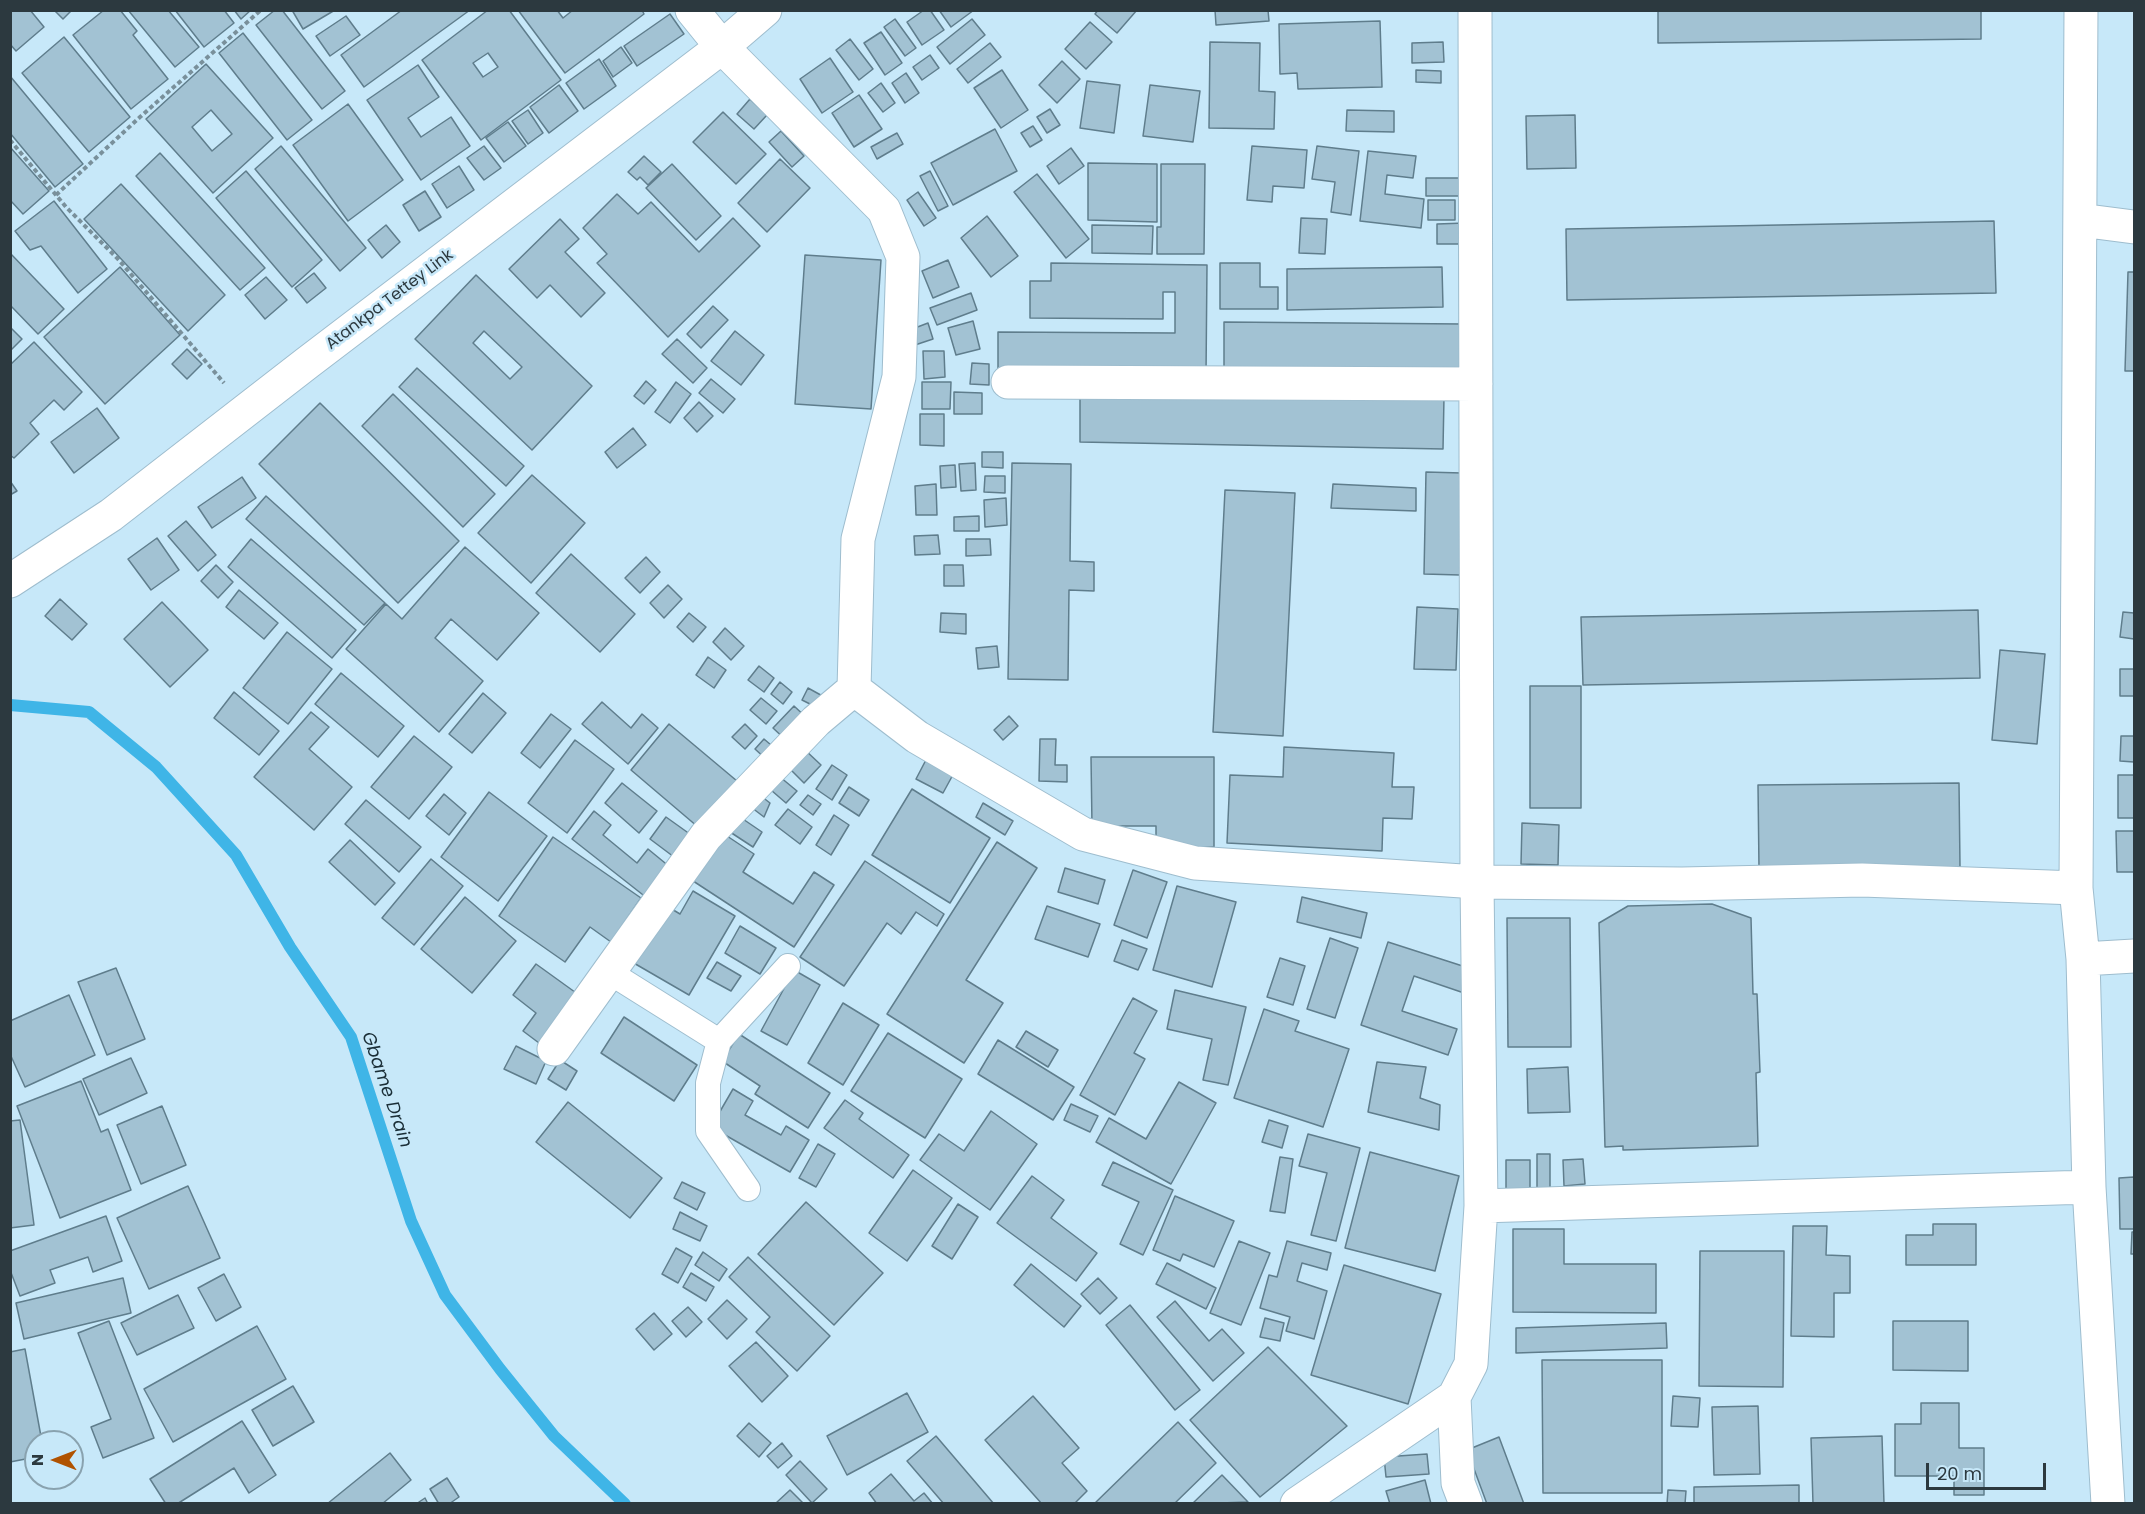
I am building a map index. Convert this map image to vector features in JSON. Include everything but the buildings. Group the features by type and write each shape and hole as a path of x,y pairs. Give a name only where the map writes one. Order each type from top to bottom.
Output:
{"street":[{"path":"554,1049 706,836 816,721 854,689 858,539 898,377 903,257 884,210 722,47 692,10"},
{"name":"Atankpa Tettey Link","path":"10,581 111,515 722,47 765,10"},
{"path":"1297,1503 1454,1397 1471,1364 1481,1206 1477,882 1474,10"},
{"path":"2081,10 2076,888 2083,959 2089,1187 2108,1503"},
{"path":"2080,220 2134,227"},
{"path":"1008,382 1476,384"},
{"path":"854,689 917,737 1083,834 1195,863 1477,882 1682,884 1862,880 2076,888"},
{"path":"2083,959 2134,956"},
{"path":"1481,1206 2089,1187"},
{"path":"1454,1397 1458,1483 1466,1503"}],"lane":[{"path":"748,1189 708,1131 708,1083 719,1041 788,966"},
{"path":"609,972 719,1041"}],"path":[{"path":"56,195 261,10"},
{"path":"10,140 56,195 118,259 216,370 244,412"}],"waterway":[{"name":"Gbame Drain","path":"10,705 89,712 156,767 236,855 290,947 351,1037 411,1221 445,1295 554,1436 625,1504"}]}
